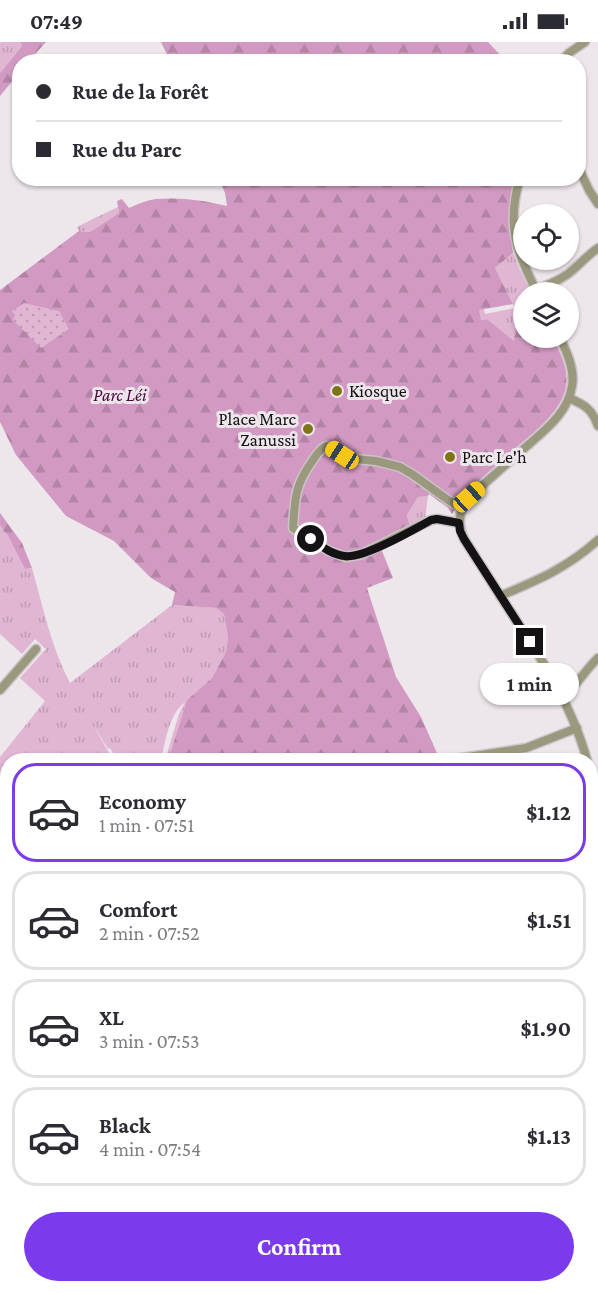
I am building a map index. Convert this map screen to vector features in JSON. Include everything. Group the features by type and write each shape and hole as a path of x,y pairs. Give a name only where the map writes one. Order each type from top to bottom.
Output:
{"street":[{"path":"567,54 585,42"},
{"path":"586,184 598,204"},
{"path":"518,186 515,198 514,233 523,266 531,282"},
{"path":"554,282 598,248"},
{"path":"564,348 573,373 573,386 562,410 548,427 469,497 462,508 459,523 464,539 551,675 577,728 585,753"},
{"path":"569,398 589,409 598,426"},
{"path":"459,523 431,520 362,554 346,557 329,551 293,528 298,484 321,448 326,446 355,459 400,467 462,508"},
{"path":"500,596 553,573 570,563 598,540"},
{"path":"0,690 36,649"},
{"path":"562,696 572,690 589,666 598,658"},
{"path":"494,753 526,748 577,728"}],"green space":[{"path":"0,42 20,42 22,46 15,54 12,54 12,58 0,73"},
{"path":"20,42 46,42 35,54 15,54 22,46"},
{"path":"161,42 488,42 499,54 167,54"},
{"path":"12,58 12,81 0,96 0,73"},
{"name":"Parc Léi","path":"222,186 513,186 510,216 513,253 495,268 513,304 479,310 481,320 487,319 513,340 513,348 558,348 567,380 563,396 544,423 465,493 452,514 448,508 429,494 418,497 407,515 411,531 380,546 393,578 367,588 396,677 421,717 437,753 170,753 187,700 212,678 226,652 228,638 224,614 216,608 172,605 175,592 151,578 114,541 66,516 16,455 0,422 0,290 79,231 90,232 119,213 117,201 122,199 129,208 149,200 165,198 227,206"},
{"path":"118,207 119,213 90,232 79,231 77,227"},
{"path":"513,253 513,270 520,270 526,282 513,282 513,304 495,268"},
{"path":"24,303 59,311 69,329 41,348 13,320 15,315 12,311"},
{"path":"513,308 513,340 487,319 481,320 478,310 484,309 485,314"},
{"path":"428,496 425,519 411,531 407,515 418,497"},
{"path":"0,513 22,543 32,568 25,569 0,525"},
{"path":"0,525 25,569 32,568 53,641 70,683 172,605 216,608 224,614 228,638 226,652 212,678 187,700 170,753 167,753 185,702 171,721 163,753 113,753 91,721 109,753 3,753 45,701 20,678 46,649 35,639 22,654 0,634"}],"place":[{"name":"Kiosque","path":"337,391"},
{"name":"Place Marc Zanussi","path":"308,429"},
{"name":"Parc Le'h","path":"450,457"}],"route":[{"path":"311,539 338,555 356,556 431,520 459,523 464,539 530,642"}]}
